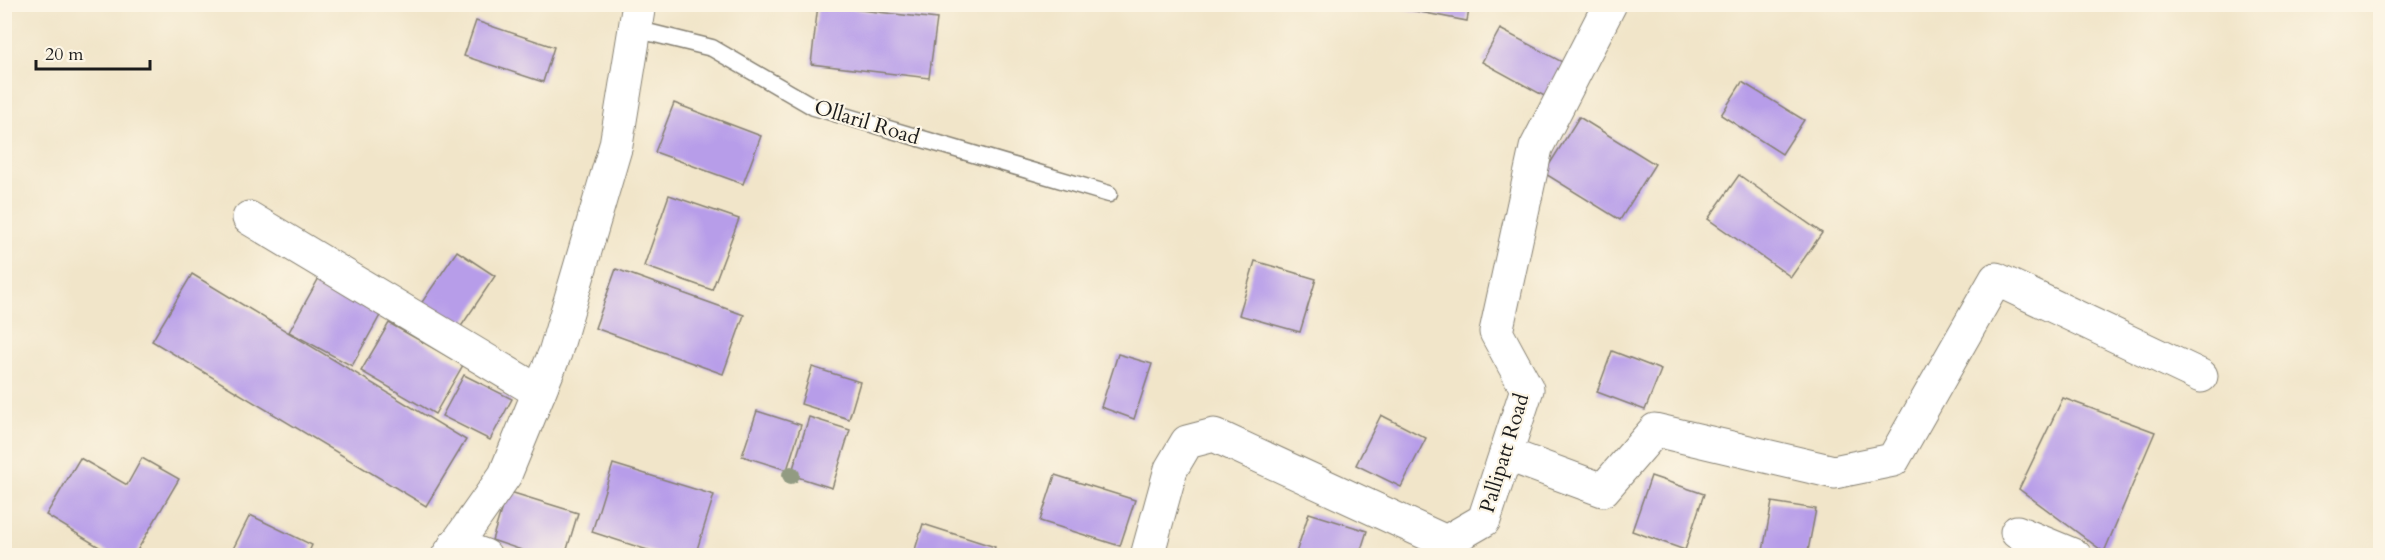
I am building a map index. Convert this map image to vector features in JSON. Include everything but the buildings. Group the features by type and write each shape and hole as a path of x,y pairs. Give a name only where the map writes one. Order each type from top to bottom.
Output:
{"street":[{"name":"Pallipatt Road","path":"1147,555 1171,469 1187,442 1215,435 1446,542 1484,520 1527,389 1496,332 1536,148 1610,4"},
{"path":"463,552 505,475 555,352 616,145 637,17"},
{"path":"249,218 539,392"},
{"path":"1506,454 1603,490 1655,430 1834,472 1893,460 1996,279 2201,376"},
{"path":"2017,532 2076,555"}],"lane":[{"name":"Ollaril Road","path":"637,17 712,48 814,107 1109,194"}]}
